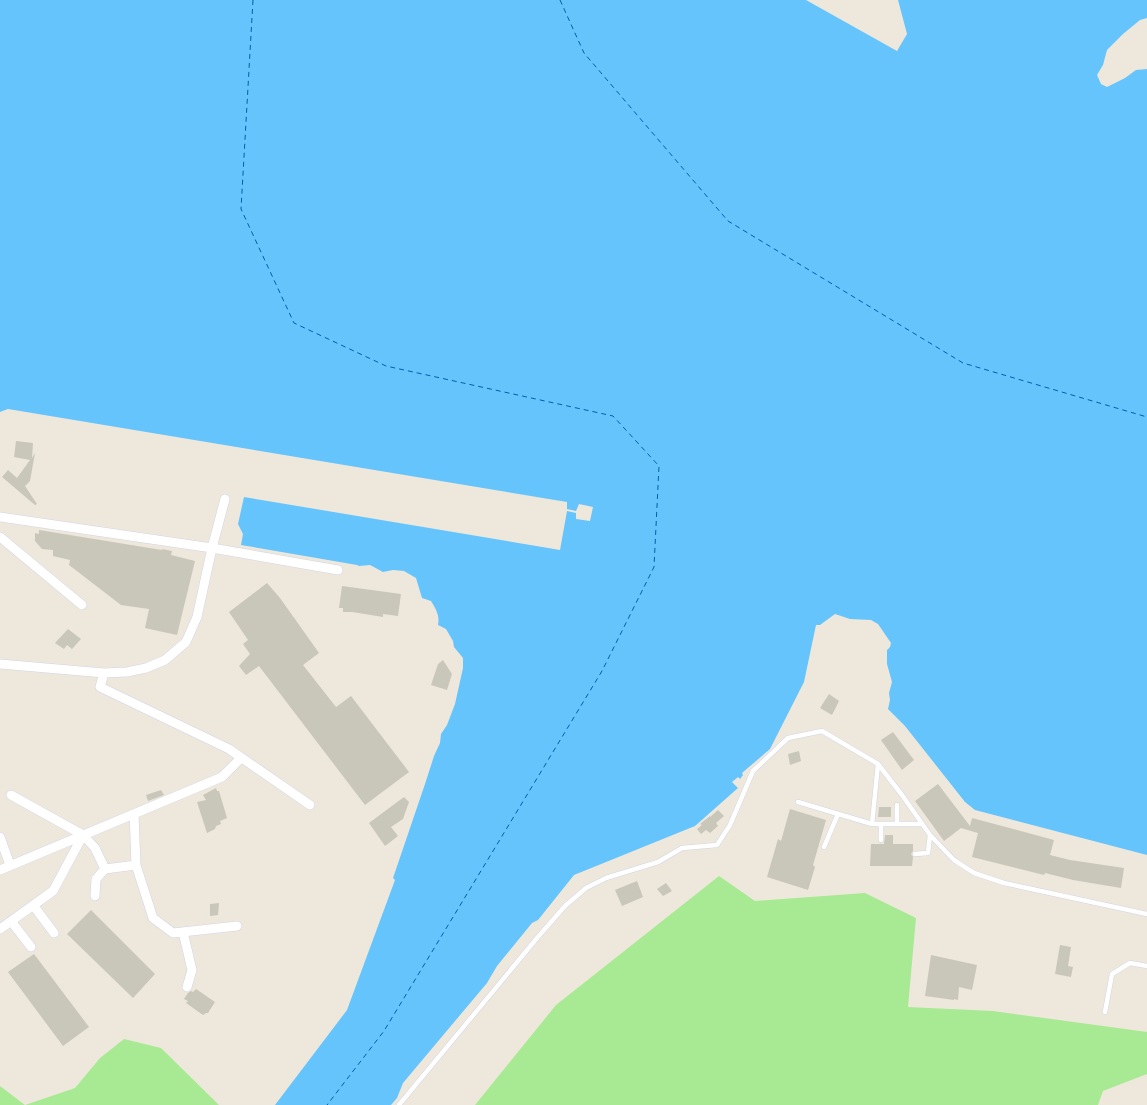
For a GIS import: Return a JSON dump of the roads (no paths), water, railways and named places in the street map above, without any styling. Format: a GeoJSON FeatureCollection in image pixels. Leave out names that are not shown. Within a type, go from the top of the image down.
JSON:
{"type":"FeatureCollection","features":[{"type":"Feature","properties":{"kind":"street"},"geometry":{"type":"LineString","coordinates":[[0,664],[104,673],[127,672],[146,668],[165,660],[186,642],[197,617],[212,548],[225,499]]}},
{"type":"Feature","properties":{"kind":"street"},"geometry":{"type":"LineString","coordinates":[[0,517],[212,548],[338,570]]}},
{"type":"Feature","properties":{"kind":"street"},"geometry":{"type":"LineString","coordinates":[[0,537],[82,605]]}},
{"type":"Feature","properties":{"kind":"street"},"geometry":{"type":"LineString","coordinates":[[104,673],[100,687],[229,749],[310,805]]}},
{"type":"Feature","properties":{"kind":"street"},"geometry":{"type":"LineString","coordinates":[[0,870],[222,777],[241,758]]}},
{"type":"Feature","properties":{"kind":"street"},"geometry":{"type":"LineString","coordinates":[[11,795],[83,835],[95,848],[105,869]]}},
{"type":"Feature","properties":{"kind":"street"},"geometry":{"type":"LineString","coordinates":[[134,814],[136,865],[153,918],[173,933],[237,926]]}},
{"type":"Feature","properties":{"kind":"street"},"geometry":{"type":"LineString","coordinates":[[0,929],[53,891],[83,835]]}},
{"type":"Feature","properties":{"kind":"street"},"geometry":{"type":"LineString","coordinates":[[0,837],[10,866]]}},
{"type":"Feature","properties":{"kind":"street"},"geometry":{"type":"LineString","coordinates":[[95,896],[96,879],[105,869],[136,865]]}},
{"type":"Feature","properties":{"kind":"street"},"geometry":{"type":"LineString","coordinates":[[33,905],[54,933]]}},
{"type":"Feature","properties":{"kind":"street"},"geometry":{"type":"LineString","coordinates":[[11,921],[31,947]]}},
{"type":"Feature","properties":{"kind":"street"},"geometry":{"type":"LineString","coordinates":[[183,932],[192,970],[187,987]]}},
{"type":"Feature","properties":{"kind":"lane"},"geometry":{"type":"LineString","coordinates":[[399,1105],[565,906],[586,888],[606,878],[658,862],[682,848],[717,845],[730,825],[753,771],[788,738],[822,731],[878,764],[930,835],[954,860],[974,873],[1004,883],[1147,914]]}},
{"type":"Feature","properties":{"kind":"lane"},"geometry":{"type":"LineString","coordinates":[[872,824],[878,764]]}},
{"type":"Feature","properties":{"kind":"lane"},"geometry":{"type":"LineString","coordinates":[[798,802],[872,824],[922,824]]}},
{"type":"Feature","properties":{"kind":"lane"},"geometry":{"type":"LineString","coordinates":[[897,805],[897,824]]}},
{"type":"Feature","properties":{"kind":"lane"},"geometry":{"type":"LineString","coordinates":[[824,847],[838,814]]}},
{"type":"Feature","properties":{"kind":"lane"},"geometry":{"type":"LineString","coordinates":[[880,824],[880,840]]}},
{"type":"Feature","properties":{"kind":"lane"},"geometry":{"type":"LineString","coordinates":[[915,854],[928,853],[930,835]]}},
{"type":"Feature","properties":{"kind":"lane"},"geometry":{"type":"LineString","coordinates":[[1105,1012],[1112,974],[1130,963],[1147,966]]}},
{"type":"Feature","properties":{"kind":"water"},"geometry":{"type":"Polygon","coordinates":[[[0,0],[806,0],[897,51],[907,34],[898,0],[1147,0],[1147,18],[1140,20],[1107,50],[1103,65],[1097,75],[1101,84],[1107,87],[1125,78],[1136,70],[1147,69],[1147,855],[975,810],[965,802],[905,726],[888,709],[890,700],[889,693],[892,682],[887,664],[887,650],[891,643],[878,624],[871,620],[850,619],[835,614],[820,625],[816,625],[804,682],[770,749],[742,773],[743,775],[740,779],[738,777],[732,782],[738,788],[695,826],[574,875],[538,920],[532,923],[497,966],[487,983],[403,1083],[397,1098],[391,1105],[275,1105],[347,1010],[395,880],[393,878],[434,756],[440,743],[441,734],[447,725],[455,704],[463,668],[463,658],[454,647],[453,641],[446,629],[438,625],[438,616],[431,601],[422,598],[416,578],[404,571],[393,570],[383,572],[370,565],[359,566],[241,545],[243,534],[238,524],[244,497],[560,550],[567,511],[576,513],[576,519],[590,521],[593,507],[579,504],[576,511],[567,509],[567,502],[8,409],[0,412],[0,0]]]}}]}
